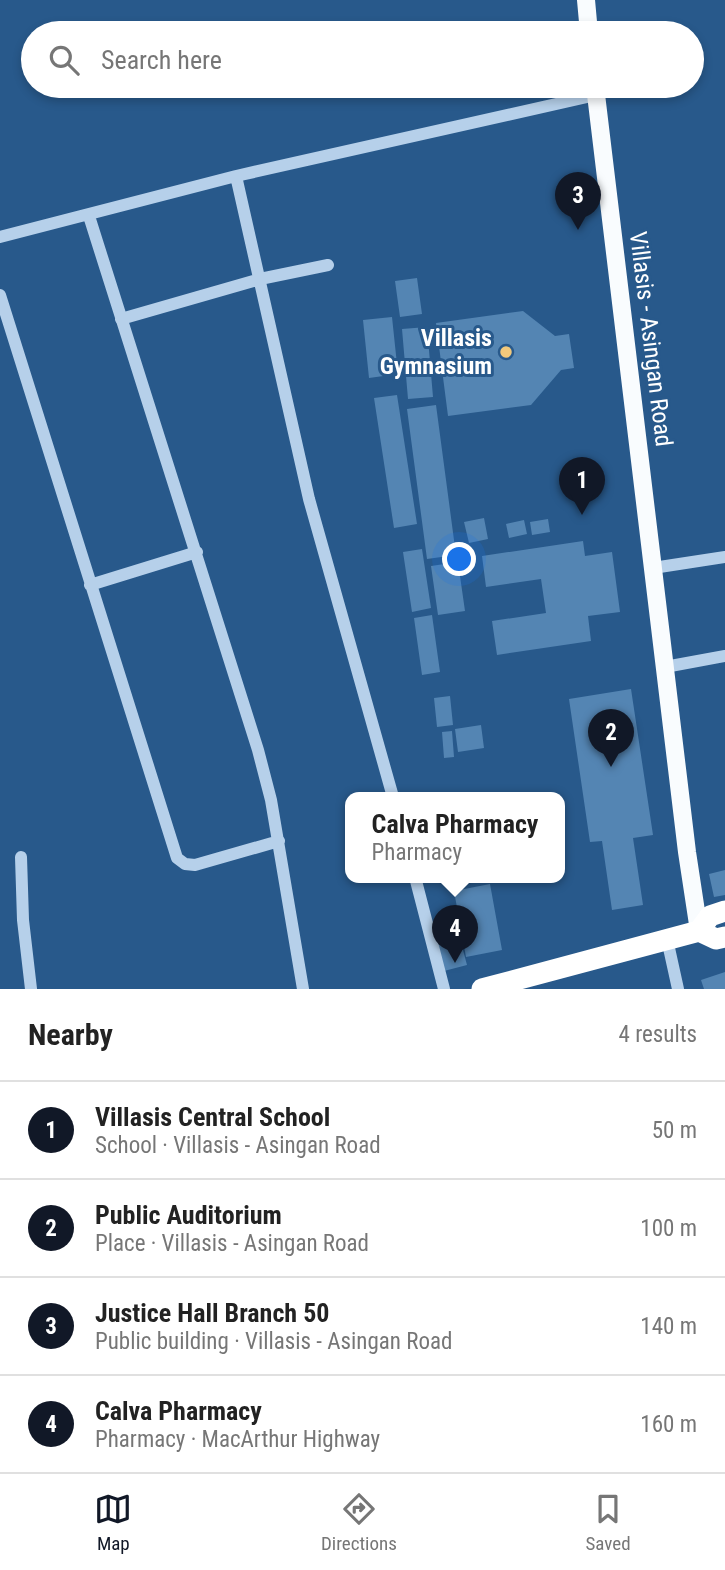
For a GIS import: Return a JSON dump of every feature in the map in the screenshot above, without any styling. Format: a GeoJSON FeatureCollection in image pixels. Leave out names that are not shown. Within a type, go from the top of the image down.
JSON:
{"type":"FeatureCollection","features":[{"type":"Feature","properties":{"kind":"highway"},"geometry":{"type":"LineString","coordinates":[[699,931],[710,916],[725,911]]}},
{"type":"Feature","properties":{"kind":"highway"},"geometry":{"type":"LineString","coordinates":[[482,989],[699,931],[716,939],[725,937]]}},
{"type":"Feature","properties":{"kind":"main road"},"geometry":{"type":"LineString","coordinates":[[586,0],[588,21]]}},
{"type":"Feature","properties":{"kind":"main road","name":"Villasis - Asingan Road"},"geometry":{"type":"LineString","coordinates":[[597,98],[699,931]]}},
{"type":"Feature","properties":{"kind":"street"},"geometry":{"type":"LineString","coordinates":[[0,237],[236,176],[563,98]]}},
{"type":"Feature","properties":{"kind":"street"},"geometry":{"type":"LineString","coordinates":[[236,176],[309,499],[392,792]]}},
{"type":"Feature","properties":{"kind":"street"},"geometry":{"type":"LineString","coordinates":[[89,216],[258,750],[279,841],[303,989]]}},
{"type":"Feature","properties":{"kind":"street"},"geometry":{"type":"LineString","coordinates":[[121,320],[260,279],[328,265]]}},
{"type":"Feature","properties":{"kind":"street"},"geometry":{"type":"LineString","coordinates":[[0,295],[177,858],[185,864],[195,865],[279,841]]}},
{"type":"Feature","properties":{"kind":"street"},"geometry":{"type":"LineString","coordinates":[[90,585],[197,552]]}},
{"type":"Feature","properties":{"kind":"street"},"geometry":{"type":"LineString","coordinates":[[653,568],[725,557]]}},
{"type":"Feature","properties":{"kind":"street"},"geometry":{"type":"LineString","coordinates":[[665,667],[725,656]]}},
{"type":"Feature","properties":{"kind":"street"},"geometry":{"type":"LineString","coordinates":[[21,857],[23,920],[31,989]]}},
{"type":"Feature","properties":{"kind":"street"},"geometry":{"type":"LineString","coordinates":[[417,883],[444,989]]}},
{"type":"Feature","properties":{"kind":"street"},"geometry":{"type":"LineString","coordinates":[[667,939],[678,989]]}},
{"type":"Feature","properties":{"kind":"building"},"geometry":{"type":"Polygon","coordinates":[[[417,278],[422,314],[400,317],[395,281],[417,278]]]}},
{"type":"Feature","properties":{"kind":"building","name":"Villasis Gymnasium"},"geometry":{"type":"Polygon","coordinates":[[[523,311],[555,336],[569,334],[574,368],[561,370],[531,405],[448,416],[436,323],[523,311]]]}},
{"type":"Feature","properties":{"kind":"building"},"geometry":{"type":"Polygon","coordinates":[[[392,317],[398,374],[369,378],[363,320],[392,317]]]}},
{"type":"Feature","properties":{"kind":"building"},"geometry":{"type":"Polygon","coordinates":[[[427,327],[433,397],[408,399],[402,329],[427,327]]]}},
{"type":"Feature","properties":{"kind":"building"},"geometry":{"type":"Polygon","coordinates":[[[397,395],[417,524],[394,528],[374,398],[397,395]]]}},
{"type":"Feature","properties":{"kind":"building"},"geometry":{"type":"Polygon","coordinates":[[[436,405],[456,555],[427,559],[407,409],[436,405]]]}},
{"type":"Feature","properties":{"kind":"building"},"geometry":{"type":"Polygon","coordinates":[[[484,518],[488,539],[469,543],[464,522],[484,518]]]}},
{"type":"Feature","properties":{"kind":"building"},"geometry":{"type":"Polygon","coordinates":[[[548,519],[550,532],[532,535],[530,522],[548,519]]]}},
{"type":"Feature","properties":{"kind":"building"},"geometry":{"type":"Polygon","coordinates":[[[524,520],[527,534],[509,538],[506,524],[524,520]]]}},
{"type":"Feature","properties":{"kind":"building"},"geometry":{"type":"Polygon","coordinates":[[[583,541],[585,556],[612,552],[620,612],[588,616],[591,641],[497,655],[492,621],[546,613],[541,579],[486,587],[482,556],[583,541]]]}},
{"type":"Feature","properties":{"kind":"building"},"geometry":{"type":"Polygon","coordinates":[[[422,549],[431,608],[412,612],[403,552],[422,549]]]}},
{"type":"Feature","properties":{"kind":"building"},"geometry":{"type":"Polygon","coordinates":[[[458,562],[465,611],[438,615],[431,566],[458,562]]]}},
{"type":"Feature","properties":{"kind":"building"},"geometry":{"type":"Polygon","coordinates":[[[432,615],[440,672],[422,675],[414,618],[432,615]]]}},
{"type":"Feature","properties":{"kind":"building"},"geometry":{"type":"Polygon","coordinates":[[[631,689],[653,835],[633,838],[643,905],[612,910],[602,841],[590,842],[569,699],[631,689]]]}},
{"type":"Feature","properties":{"kind":"building"},"geometry":{"type":"Polygon","coordinates":[[[450,696],[453,725],[437,727],[434,698],[450,696]]]}},
{"type":"Feature","properties":{"kind":"building"},"geometry":{"type":"Polygon","coordinates":[[[481,725],[484,748],[458,752],[455,729],[481,725]]]}},
{"type":"Feature","properties":{"kind":"building"},"geometry":{"type":"Polygon","coordinates":[[[452,731],[454,757],[444,758],[442,732],[452,731]]]}},
{"type":"Feature","properties":{"kind":"building"},"geometry":{"type":"Polygon","coordinates":[[[725,870],[725,895],[714,897],[709,874],[725,870]]]}},
{"type":"Feature","properties":{"kind":"building"},"geometry":{"type":"Polygon","coordinates":[[[490,884],[502,950],[466,957],[454,891],[490,884]]]}},
{"type":"Feature","properties":{"kind":"building"},"geometry":{"type":"Polygon","coordinates":[[[460,939],[467,965],[444,971],[437,945],[460,939]]]}},
{"type":"Feature","properties":{"kind":"building"},"geometry":{"type":"Polygon","coordinates":[[[725,972],[725,989],[704,989],[701,980],[725,972]]]}},
{"type":"Feature","properties":{"kind":"place","name":"Justice Hall Branch 50"},"geometry":{"type":"Point","coordinates":[578,230]}},
{"type":"Feature","properties":{"kind":"place","name":"Villasis Gymnasium"},"geometry":{"type":"Point","coordinates":[506,352]}},
{"type":"Feature","properties":{"kind":"place","name":"Villasis Central School"},"geometry":{"type":"Point","coordinates":[582,515]}},
{"type":"Feature","properties":{"kind":"place","name":"Public Auditorium"},"geometry":{"type":"Point","coordinates":[611,767]}},
{"type":"Feature","properties":{"kind":"place","name":"Calva Pharmacy"},"geometry":{"type":"Point","coordinates":[455,963]}}]}
